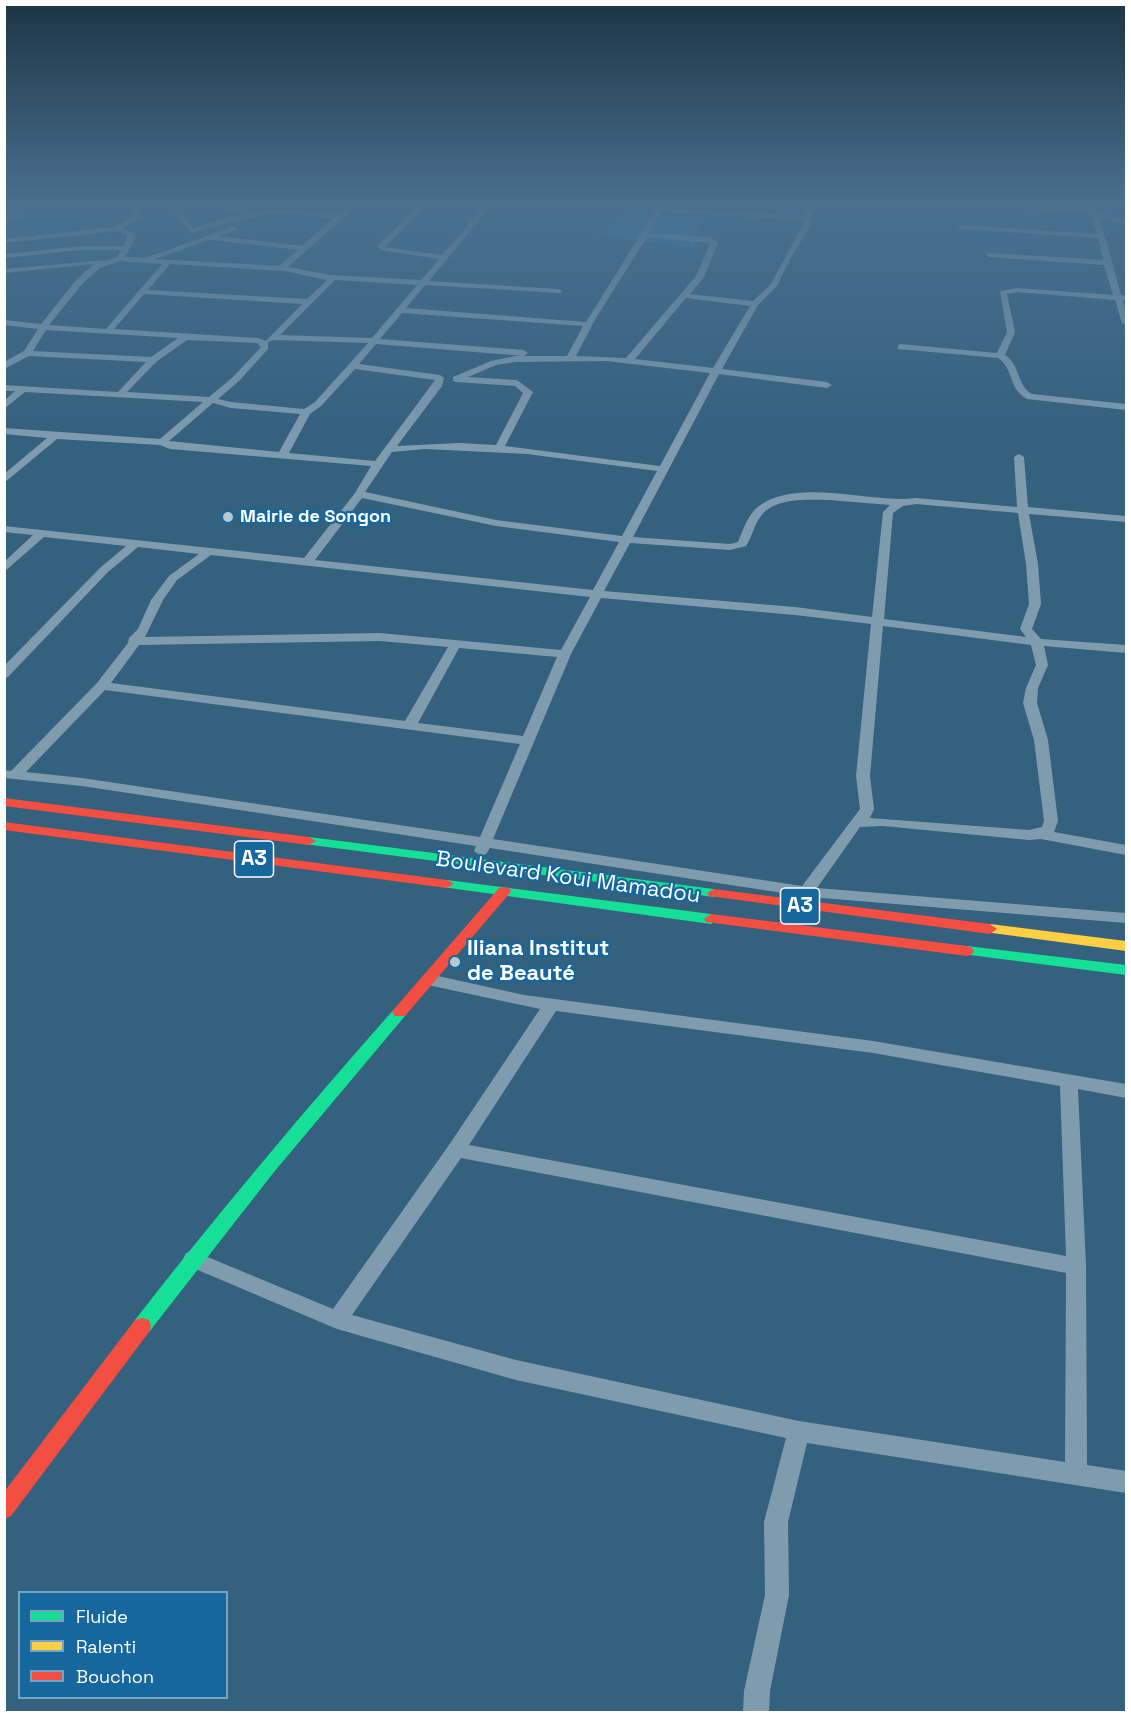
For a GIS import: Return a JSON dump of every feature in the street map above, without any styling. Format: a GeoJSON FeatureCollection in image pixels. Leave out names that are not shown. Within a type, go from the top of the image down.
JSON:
{"type":"FeatureCollection","features":[{"type":"Feature","properties":{"kind":"main road","name":"Boulevard Koui Mamadou"},"geometry":{"type":"LineString","coordinates":[[4,802],[517,867],[801,899],[1126,946]]}},
{"type":"Feature","properties":{"kind":"main road","name":"Boulevard Koui Mamadou"},"geometry":{"type":"LineString","coordinates":[[4,826],[764,926],[1126,970]]}},
{"type":"Feature","properties":{"kind":"main road"},"geometry":{"type":"LineString","coordinates":[[4,1509],[194,1259],[312,1112],[504,891],[517,867]]}},
{"type":"Feature","properties":{"kind":"street"},"geometry":{"type":"LineString","coordinates":[[4,366],[27,353],[43,327],[78,283]]}},
{"type":"Feature","properties":{"kind":"street"},"geometry":{"type":"LineString","coordinates":[[108,331],[151,283]]}},
{"type":"Feature","properties":{"kind":"street"},"geometry":{"type":"LineString","coordinates":[[162,442],[236,379],[269,341],[329,283]]}},
{"type":"Feature","properties":{"kind":"street"},"geometry":{"type":"LineString","coordinates":[[283,455],[306,412],[318,405],[423,283]]}},
{"type":"Feature","properties":{"kind":"street"},"geometry":{"type":"LineString","coordinates":[[425,283],[558,291]]}},
{"type":"Feature","properties":{"kind":"street"},"geometry":{"type":"LineString","coordinates":[[570,358],[586,324],[614,283]]}},
{"type":"Feature","properties":{"kind":"street"},"geometry":{"type":"LineString","coordinates":[[629,360],[695,283]]}},
{"type":"Feature","properties":{"kind":"street"},"geometry":{"type":"LineString","coordinates":[[475,861],[485,844],[565,654],[716,372],[755,304],[774,283]]}},
{"type":"Feature","properties":{"kind":"street"},"geometry":{"type":"LineString","coordinates":[[1116,283],[1123,298],[1126,323]]}},
{"type":"Feature","properties":{"kind":"street"},"geometry":{"type":"LineString","coordinates":[[1000,356],[1011,332],[1003,293],[1017,290],[1123,298]]}},
{"type":"Feature","properties":{"kind":"street"},"geometry":{"type":"LineString","coordinates":[[144,292],[309,302]]}},
{"type":"Feature","properties":{"kind":"street"},"geometry":{"type":"LineString","coordinates":[[686,296],[755,304]]}},
{"type":"Feature","properties":{"kind":"street"},"geometry":{"type":"LineString","coordinates":[[399,310],[586,324]]}},
{"type":"Feature","properties":{"kind":"street"},"geometry":{"type":"LineString","coordinates":[[4,322],[184,338],[258,341],[373,341],[487,349],[556,358]]}},
{"type":"Feature","properties":{"kind":"street"},"geometry":{"type":"LineString","coordinates":[[119,396],[153,360],[184,338]]}},
{"type":"Feature","properties":{"kind":"street"},"geometry":{"type":"LineString","coordinates":[[901,347],[1000,356],[1008,361],[1021,392],[1030,397],[1126,407]]}},
{"type":"Feature","properties":{"kind":"street"},"geometry":{"type":"LineString","coordinates":[[27,353],[153,360]]}},
{"type":"Feature","properties":{"kind":"street"},"geometry":{"type":"LineString","coordinates":[[456,379],[494,363],[515,359],[570,358],[629,360],[827,385]]}},
{"type":"Feature","properties":{"kind":"street"},"geometry":{"type":"LineString","coordinates":[[353,366],[440,378],[517,383],[528,392],[499,449]]}},
{"type":"Feature","properties":{"kind":"street"},"geometry":{"type":"LineString","coordinates":[[307,562],[440,384],[440,378]]}},
{"type":"Feature","properties":{"kind":"street"},"geometry":{"type":"LineString","coordinates":[[4,388],[212,400],[231,405],[306,412]]}},
{"type":"Feature","properties":{"kind":"street"},"geometry":{"type":"LineString","coordinates":[[4,406],[22,390]]}},
{"type":"Feature","properties":{"kind":"street"},"geometry":{"type":"LineString","coordinates":[[4,431],[162,442],[170,446],[378,464]]}},
{"type":"Feature","properties":{"kind":"street"},"geometry":{"type":"LineString","coordinates":[[4,480],[55,436]]}},
{"type":"Feature","properties":{"kind":"street"},"geometry":{"type":"LineString","coordinates":[[391,448],[424,445],[499,449],[663,469]]}},
{"type":"Feature","properties":{"kind":"street"},"geometry":{"type":"LineString","coordinates":[[1019,458],[1035,604],[1026,629],[1037,642],[1042,664],[1032,688],[1030,703],[1041,740],[1051,821],[1049,829],[1041,834]]}},
{"type":"Feature","properties":{"kind":"street"},"geometry":{"type":"LineString","coordinates":[[359,494],[425,511],[626,539],[730,547],[742,544],[756,515],[765,506],[794,498],[829,496],[900,503],[916,501],[1126,519]]}},
{"type":"Feature","properties":{"kind":"street"},"geometry":{"type":"LineString","coordinates":[[801,899],[856,823],[864,818],[868,809],[863,783],[868,693],[879,620],[888,512],[900,503]]}},
{"type":"Feature","properties":{"kind":"street"},"geometry":{"type":"LineString","coordinates":[[4,529],[598,594],[879,620],[1037,642],[1126,649]]}},
{"type":"Feature","properties":{"kind":"street"},"geometry":{"type":"LineString","coordinates":[[4,569],[42,533]]}},
{"type":"Feature","properties":{"kind":"street"},"geometry":{"type":"LineString","coordinates":[[4,660],[121,542]]}},
{"type":"Feature","properties":{"kind":"street"},"geometry":{"type":"LineString","coordinates":[[4,674],[104,570],[136,543]]}},
{"type":"Feature","properties":{"kind":"street"},"geometry":{"type":"LineString","coordinates":[[9,775],[102,686],[133,641],[144,630],[157,600],[173,578],[208,552]]}},
{"type":"Feature","properties":{"kind":"street"},"geometry":{"type":"LineString","coordinates":[[133,641],[381,637],[565,654]]}},
{"type":"Feature","properties":{"kind":"street"},"geometry":{"type":"LineString","coordinates":[[409,726],[455,645]]}},
{"type":"Feature","properties":{"kind":"street"},"geometry":{"type":"LineString","coordinates":[[102,686],[528,741]]}},
{"type":"Feature","properties":{"kind":"street"},"geometry":{"type":"LineString","coordinates":[[9,775],[82,782],[247,806],[485,844],[801,899],[973,907],[1126,918]]}},
{"type":"Feature","properties":{"kind":"street"},"geometry":{"type":"LineString","coordinates":[[856,823],[883,822],[1041,834],[1126,850]]}},
{"type":"Feature","properties":{"kind":"street"},"geometry":{"type":"LineString","coordinates":[[429,980],[524,1001],[873,1047],[1126,1091]]}},
{"type":"Feature","properties":{"kind":"street"},"geometry":{"type":"LineString","coordinates":[[337,1320],[456,1150],[552,1004]]}},
{"type":"Feature","properties":{"kind":"street"},"geometry":{"type":"LineString","coordinates":[[1070,1082],[1076,1266],[1076,1473]]}},
{"type":"Feature","properties":{"kind":"street"},"geometry":{"type":"LineString","coordinates":[[456,1150],[1076,1266]]}},
{"type":"Feature","properties":{"kind":"street"},"geometry":{"type":"LineString","coordinates":[[194,1259],[337,1320],[516,1370],[799,1431],[1126,1482]]}},
{"type":"Feature","properties":{"kind":"street"},"geometry":{"type":"LineString","coordinates":[[756,1713],[757,1691],[777,1595],[776,1522],[799,1431]]}},
{"type":"Feature","properties":{"kind":"traffic: fast"},"geometry":{"type":"LineString","coordinates":[[309,841],[714,893]]}},
{"type":"Feature","properties":{"kind":"traffic: fast"},"geometry":{"type":"LineString","coordinates":[[447,884],[711,919]]}},
{"type":"Feature","properties":{"kind":"traffic: fast"},"geometry":{"type":"LineString","coordinates":[[967,951],[1126,970]]}},
{"type":"Feature","properties":{"kind":"traffic: fast"},"geometry":{"type":"LineString","coordinates":[[142,1326],[268,1167],[400,1012]]}},
{"type":"Feature","properties":{"kind":"traffic: slow"},"geometry":{"type":"LineString","coordinates":[[990,929],[1126,946]]}},
{"type":"Feature","properties":{"kind":"traffic: jam"},"geometry":{"type":"LineString","coordinates":[[4,802],[309,841]]}},
{"type":"Feature","properties":{"kind":"traffic: jam"},"geometry":{"type":"LineString","coordinates":[[4,826],[447,884]]}},
{"type":"Feature","properties":{"kind":"traffic: jam"},"geometry":{"type":"LineString","coordinates":[[400,1012],[504,891]]}},
{"type":"Feature","properties":{"kind":"traffic: jam"},"geometry":{"type":"LineString","coordinates":[[714,893],[990,929]]}},
{"type":"Feature","properties":{"kind":"traffic: jam"},"geometry":{"type":"LineString","coordinates":[[711,919],[967,951]]}},
{"type":"Feature","properties":{"kind":"traffic: jam"},"geometry":{"type":"LineString","coordinates":[[4,1509],[142,1326]]}},
{"type":"Feature","properties":{"kind":"place","name":"Mairie de Songon"},"geometry":{"type":"Point","coordinates":[228,517]}},
{"type":"Feature","properties":{"kind":"place","name":"Iliana Institut de Beauté"},"geometry":{"type":"Point","coordinates":[455,962]}}]}
